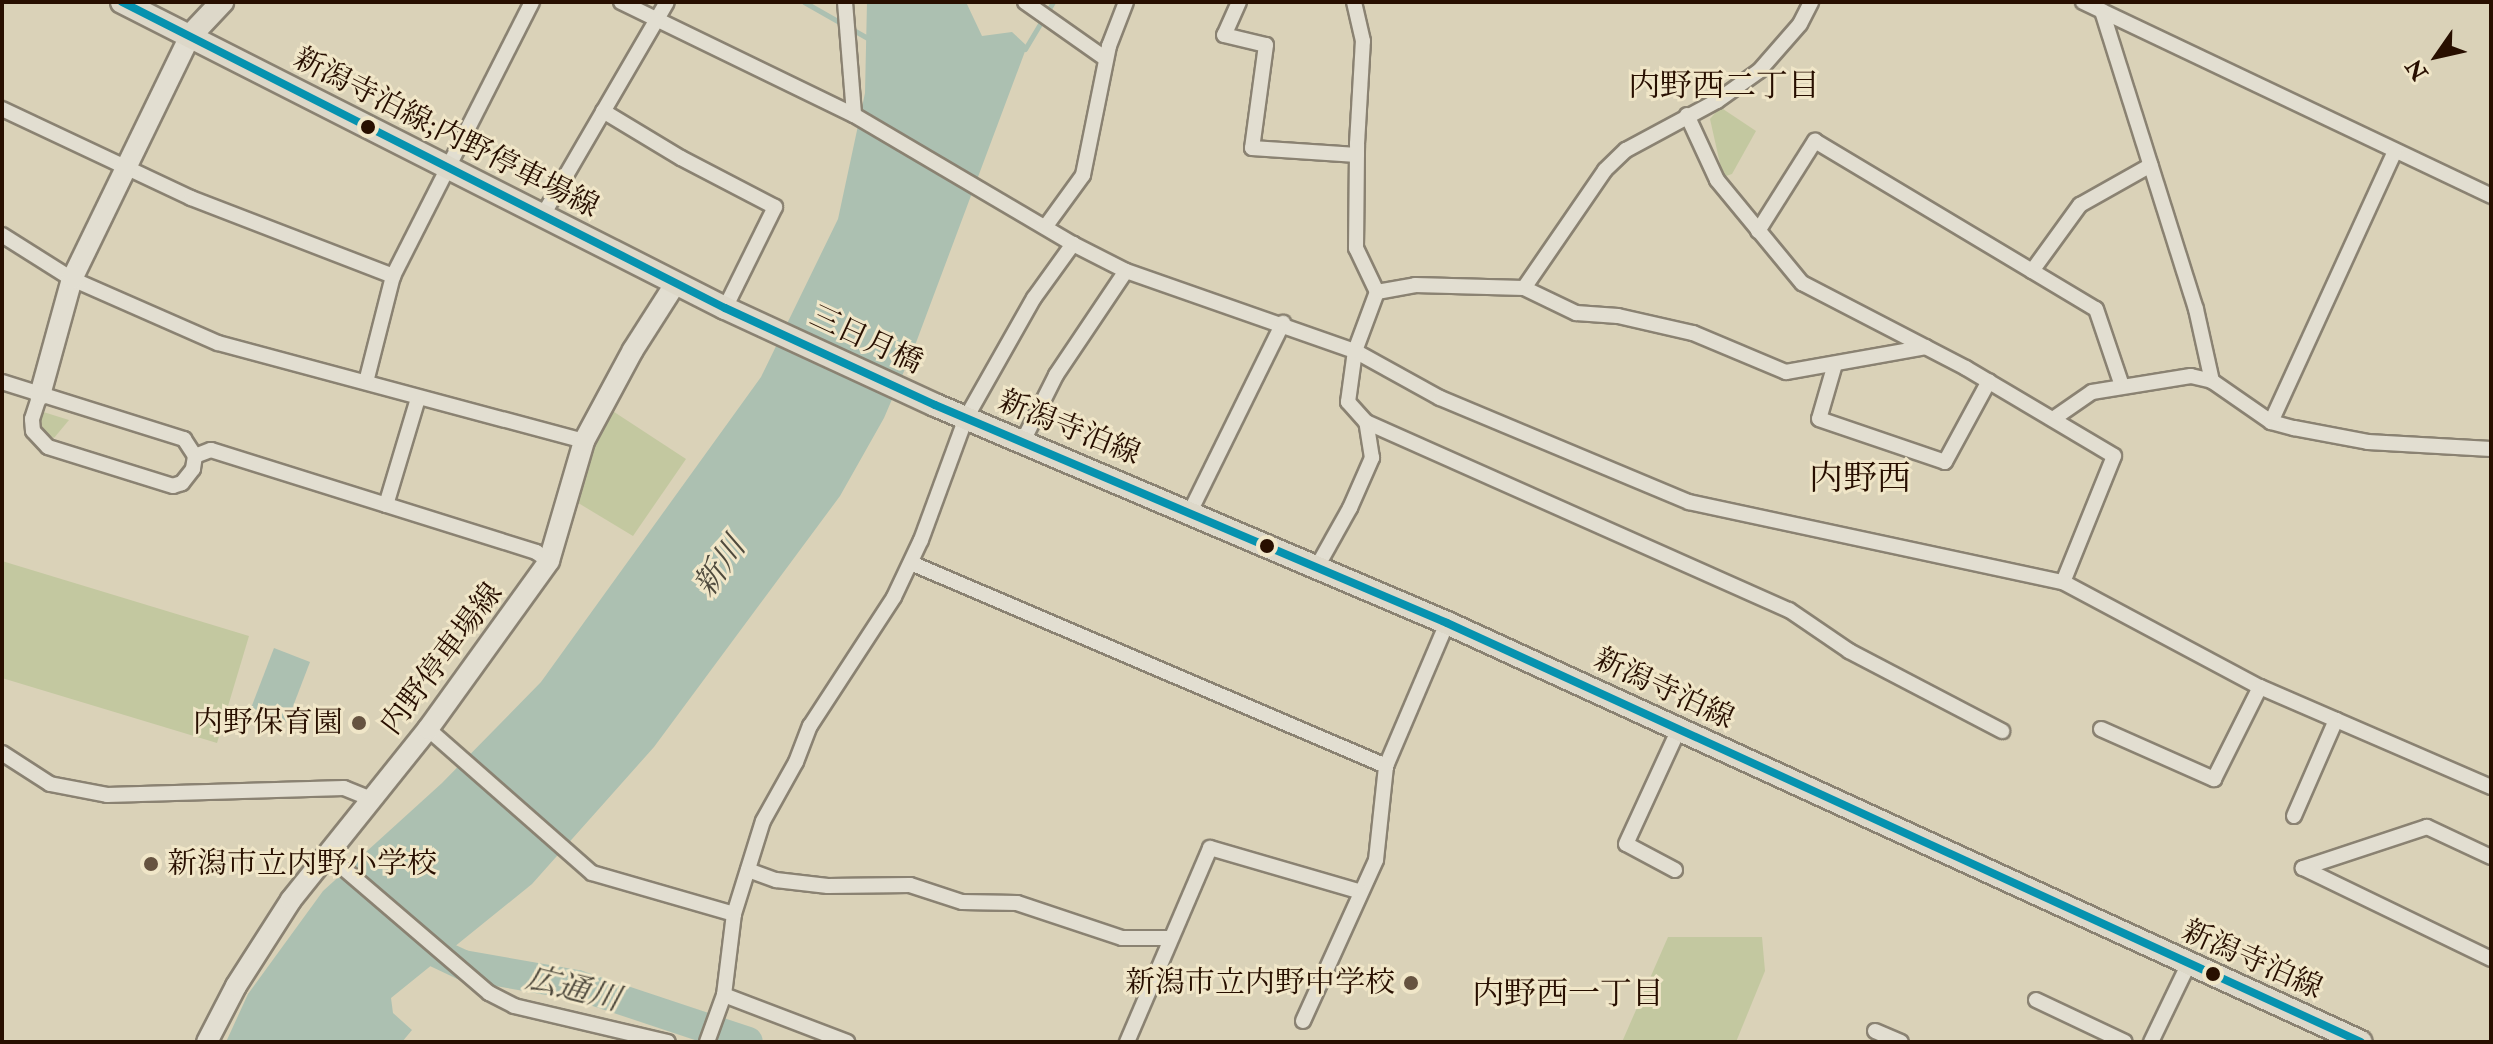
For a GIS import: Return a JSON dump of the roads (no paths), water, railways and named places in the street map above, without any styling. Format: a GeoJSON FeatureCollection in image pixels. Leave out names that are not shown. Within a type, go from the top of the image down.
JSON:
{"type":"FeatureCollection","features":[{"type":"Feature","properties":{"kind":"main road","name":"新潟寺泊線;内野停車場線"},"geometry":{"type":"LineString","coordinates":[[122,2],[450,166],[675,284]]}},
{"type":"Feature","properties":{"kind":"main road"},"geometry":{"type":"LineString","coordinates":[[40,395],[72,279],[190,36],[222,2]]}},
{"type":"Feature","properties":{"kind":"main road"},"geometry":{"type":"LineString","coordinates":[[675,284],[725,308]]}},
{"type":"Feature","properties":{"kind":"main road","name":"内野停車場線"},"geometry":{"type":"LineString","coordinates":[[207,1042],[263,942],[428,729],[549,561],[584,441],[633,350],[675,284]]}},
{"type":"Feature","properties":{"kind":"main road","name":"三日月橋"},"geometry":{"type":"LineString","coordinates":[[725,308],[935,405]]}},
{"type":"Feature","properties":{"kind":"main road","name":"新潟寺泊線"},"geometry":{"type":"LineString","coordinates":[[935,405],[1447,623],[2361,1042]]}},
{"type":"Feature","properties":{"kind":"street"},"geometry":{"type":"LineString","coordinates":[[366,382],[393,276],[532,2]]}},
{"type":"Feature","properties":{"kind":"street"},"geometry":{"type":"LineString","coordinates":[[621,2],[854,115],[1073,244],[1126,271],[1283,323],[1355,351],[1440,398],[1689,502],[2063,582],[2260,687],[2491,787]]}},
{"type":"Feature","properties":{"kind":"street"},"geometry":{"type":"LineString","coordinates":[[543,215],[667,2]]}},
{"type":"Feature","properties":{"kind":"street"},"geometry":{"type":"LineString","coordinates":[[845,2],[854,115]]}},
{"type":"Feature","properties":{"kind":"street"},"geometry":{"type":"LineString","coordinates":[[1025,2],[1106,59]]}},
{"type":"Feature","properties":{"kind":"street"},"geometry":{"type":"LineString","coordinates":[[1046,226],[1083,175],[1106,59],[1126,2]]}},
{"type":"Feature","properties":{"kind":"street"},"geometry":{"type":"LineString","coordinates":[[1239,2],[1224,35],[1266,45],[1252,148],[1357,155]]}},
{"type":"Feature","properties":{"kind":"street"},"geometry":{"type":"LineString","coordinates":[[1354,2],[1363,41],[1356,248],[1377,292],[1355,351],[1348,402],[1366,422],[1789,610],[1849,651],[2002,731]]}},
{"type":"Feature","properties":{"kind":"street"},"geometry":{"type":"LineString","coordinates":[[1524,288],[1605,170],[1626,150],[1717,101],[1759,71],[1786,42],[1811,2]]}},
{"type":"Feature","properties":{"kind":"street"},"geometry":{"type":"LineString","coordinates":[[2083,2],[2491,196]]}},
{"type":"Feature","properties":{"kind":"street"},"geometry":{"type":"LineString","coordinates":[[2102,11],[2196,309],[2212,381]]}},
{"type":"Feature","properties":{"kind":"street"},"geometry":{"type":"LineString","coordinates":[[2,109],[126,170],[393,276]]}},
{"type":"Feature","properties":{"kind":"street"},"geometry":{"type":"LineString","coordinates":[[603,111],[681,158],[775,207],[725,308]]}},
{"type":"Feature","properties":{"kind":"street"},"geometry":{"type":"LineString","coordinates":[[1687,115],[1717,180],[1802,283],[1989,381],[2114,456],[2063,582]]}},
{"type":"Feature","properties":{"kind":"street"},"geometry":{"type":"LineString","coordinates":[[1758,231],[1815,141],[2096,309],[2122,386]]}},
{"type":"Feature","properties":{"kind":"street"},"geometry":{"type":"LineString","coordinates":[[2271,422],[2395,151]]}},
{"type":"Feature","properties":{"kind":"street"},"geometry":{"type":"LineString","coordinates":[[2032,271],[2080,205],[2151,165]]}},
{"type":"Feature","properties":{"kind":"street"},"geometry":{"type":"LineString","coordinates":[[2,235],[72,279],[218,343],[584,441]]}},
{"type":"Feature","properties":{"kind":"street"},"geometry":{"type":"LineString","coordinates":[[707,1042],[723,999],[734,914],[763,821],[796,762],[810,726],[894,597],[911,563],[966,418],[1034,298],[1073,244]]}},
{"type":"Feature","properties":{"kind":"street"},"geometry":{"type":"LineString","coordinates":[[1023,441],[1056,375],[1126,271]]}},
{"type":"Feature","properties":{"kind":"street"},"geometry":{"type":"LineString","coordinates":[[1377,292],[1415,285],[1524,288],[1576,313],[1618,316],[1693,333],[1786,372],[1927,347]]}},
{"type":"Feature","properties":{"kind":"street"},"geometry":{"type":"LineString","coordinates":[[1190,512],[1283,323]]}},
{"type":"Feature","properties":{"kind":"street"},"geometry":{"type":"LineString","coordinates":[[1835,364],[1819,419],[1945,462],[1989,381]]}},
{"type":"Feature","properties":{"kind":"street"},"geometry":{"type":"LineString","coordinates":[[2053,419],[2092,392],[2191,376],[2212,381],[2271,422],[2368,442],[2491,449]]}},
{"type":"Feature","properties":{"kind":"street"},"geometry":{"type":"LineString","coordinates":[[2,382],[184,439],[195,456]]}},
{"type":"Feature","properties":{"kind":"street"},"geometry":{"type":"LineString","coordinates":[[40,395],[32,419],[33,431],[48,447],[173,486],[188,478],[195,456]]}},
{"type":"Feature","properties":{"kind":"street"},"geometry":{"type":"LineString","coordinates":[[386,505],[418,398]]}},
{"type":"Feature","properties":{"kind":"street"},"geometry":{"type":"LineString","coordinates":[[1317,567],[1350,508],[1372,458],[1366,422]]}},
{"type":"Feature","properties":{"kind":"street"},"geometry":{"type":"LineString","coordinates":[[195,456],[211,450],[536,552],[549,561]]}},
{"type":"Feature","properties":{"kind":"street"},"geometry":{"type":"LineString","coordinates":[[911,563],[1386,766]]}},
{"type":"Feature","properties":{"kind":"street"},"geometry":{"type":"LineString","coordinates":[[1303,1021],[1376,860],[1386,766],[1447,623]]}},
{"type":"Feature","properties":{"kind":"street"},"geometry":{"type":"LineString","coordinates":[[2101,729],[2214,779],[2260,687]]}},
{"type":"Feature","properties":{"kind":"street"},"geometry":{"type":"LineString","coordinates":[[2294,816],[2336,720]]}},
{"type":"Feature","properties":{"kind":"street"},"geometry":{"type":"LineString","coordinates":[[428,729],[592,873],[734,914]]}},
{"type":"Feature","properties":{"kind":"street"},"geometry":{"type":"LineString","coordinates":[[1675,870],[1626,844],[1679,729]]}},
{"type":"Feature","properties":{"kind":"street"},"geometry":{"type":"LineString","coordinates":[[2,753],[50,784],[107,795],[344,788],[374,800]]}},
{"type":"Feature","properties":{"kind":"street"},"geometry":{"type":"LineString","coordinates":[[2491,857],[2427,827],[2303,868],[2491,959]]}},
{"type":"Feature","properties":{"kind":"street"},"geometry":{"type":"LineString","coordinates":[[1127,1042],[1210,848],[1361,892]]}},
{"type":"Feature","properties":{"kind":"street"},"geometry":{"type":"LineString","coordinates":[[328,855],[489,993],[514,1006],[668,1042]]}},
{"type":"Feature","properties":{"kind":"street"},"geometry":{"type":"LineString","coordinates":[[748,870],[776,880],[828,886],[910,885],[962,902],[1017,903],[1122,938],[1169,938]]}},
{"type":"Feature","properties":{"kind":"street"},"geometry":{"type":"LineString","coordinates":[[2151,1042],[2188,965]]}},
{"type":"Feature","properties":{"kind":"street"},"geometry":{"type":"LineString","coordinates":[[723,999],[847,1042]]}},
{"type":"Feature","properties":{"kind":"street"},"geometry":{"type":"LineString","coordinates":[[2036,1000],[2125,1042]]}},
{"type":"Feature","properties":{"kind":"street"},"geometry":{"type":"LineString","coordinates":[[1875,1031],[1901,1042]]}},
{"type":"Feature","properties":{"kind":"water","name":"新川"},"geometry":{"type":"Polygon","coordinates":[[[867,2],[966,2],[982,36],[1012,32],[1027,46],[914,348],[884,418],[840,496],[654,747],[532,884],[391,998],[393,1013],[412,1030],[402,1042],[226,1042],[248,994],[323,891],[442,783],[541,682],[761,377],[838,219],[865,93],[867,2]]]}},
{"type":"Feature","properties":{"kind":"water"},"geometry":{"type":"Polygon","coordinates":[[[274,648],[310,662],[287,722],[251,708],[274,648]]]}},
{"type":"Feature","properties":{"kind":"waterway"},"geometry":{"type":"LineString","coordinates":[[804,2],[869,39]]}},
{"type":"Feature","properties":{"kind":"waterway"},"geometry":{"type":"LineString","coordinates":[[1025,49],[1053,2]]}},
{"type":"Feature","properties":{"kind":"waterway","name":"広通川"},"geometry":{"type":"LineString","coordinates":[[431,950],[463,965],[577,985],[748,1042]]}},
{"type":"Feature","properties":{"kind":"place","name":"内野保育園"},"geometry":{"type":"Point","coordinates":[359,723]}},
{"type":"Feature","properties":{"kind":"place","name":"新潟市立内野小学校"},"geometry":{"type":"Point","coordinates":[151,864]}},
{"type":"Feature","properties":{"kind":"place","name":"新潟市立内野中学校"},"geometry":{"type":"Point","coordinates":[1411,983]}},
{"type":"Feature","properties":{"kind":"district","name":"内野西二丁目"},"geometry":{"type":"Point","coordinates":[1724,86]}},
{"type":"Feature","properties":{"kind":"district","name":"内野西"},"geometry":{"type":"Point","coordinates":[1860,479]}},
{"type":"Feature","properties":{"kind":"district","name":"内野西一丁目"},"geometry":{"type":"Point","coordinates":[1568,994]}}]}
